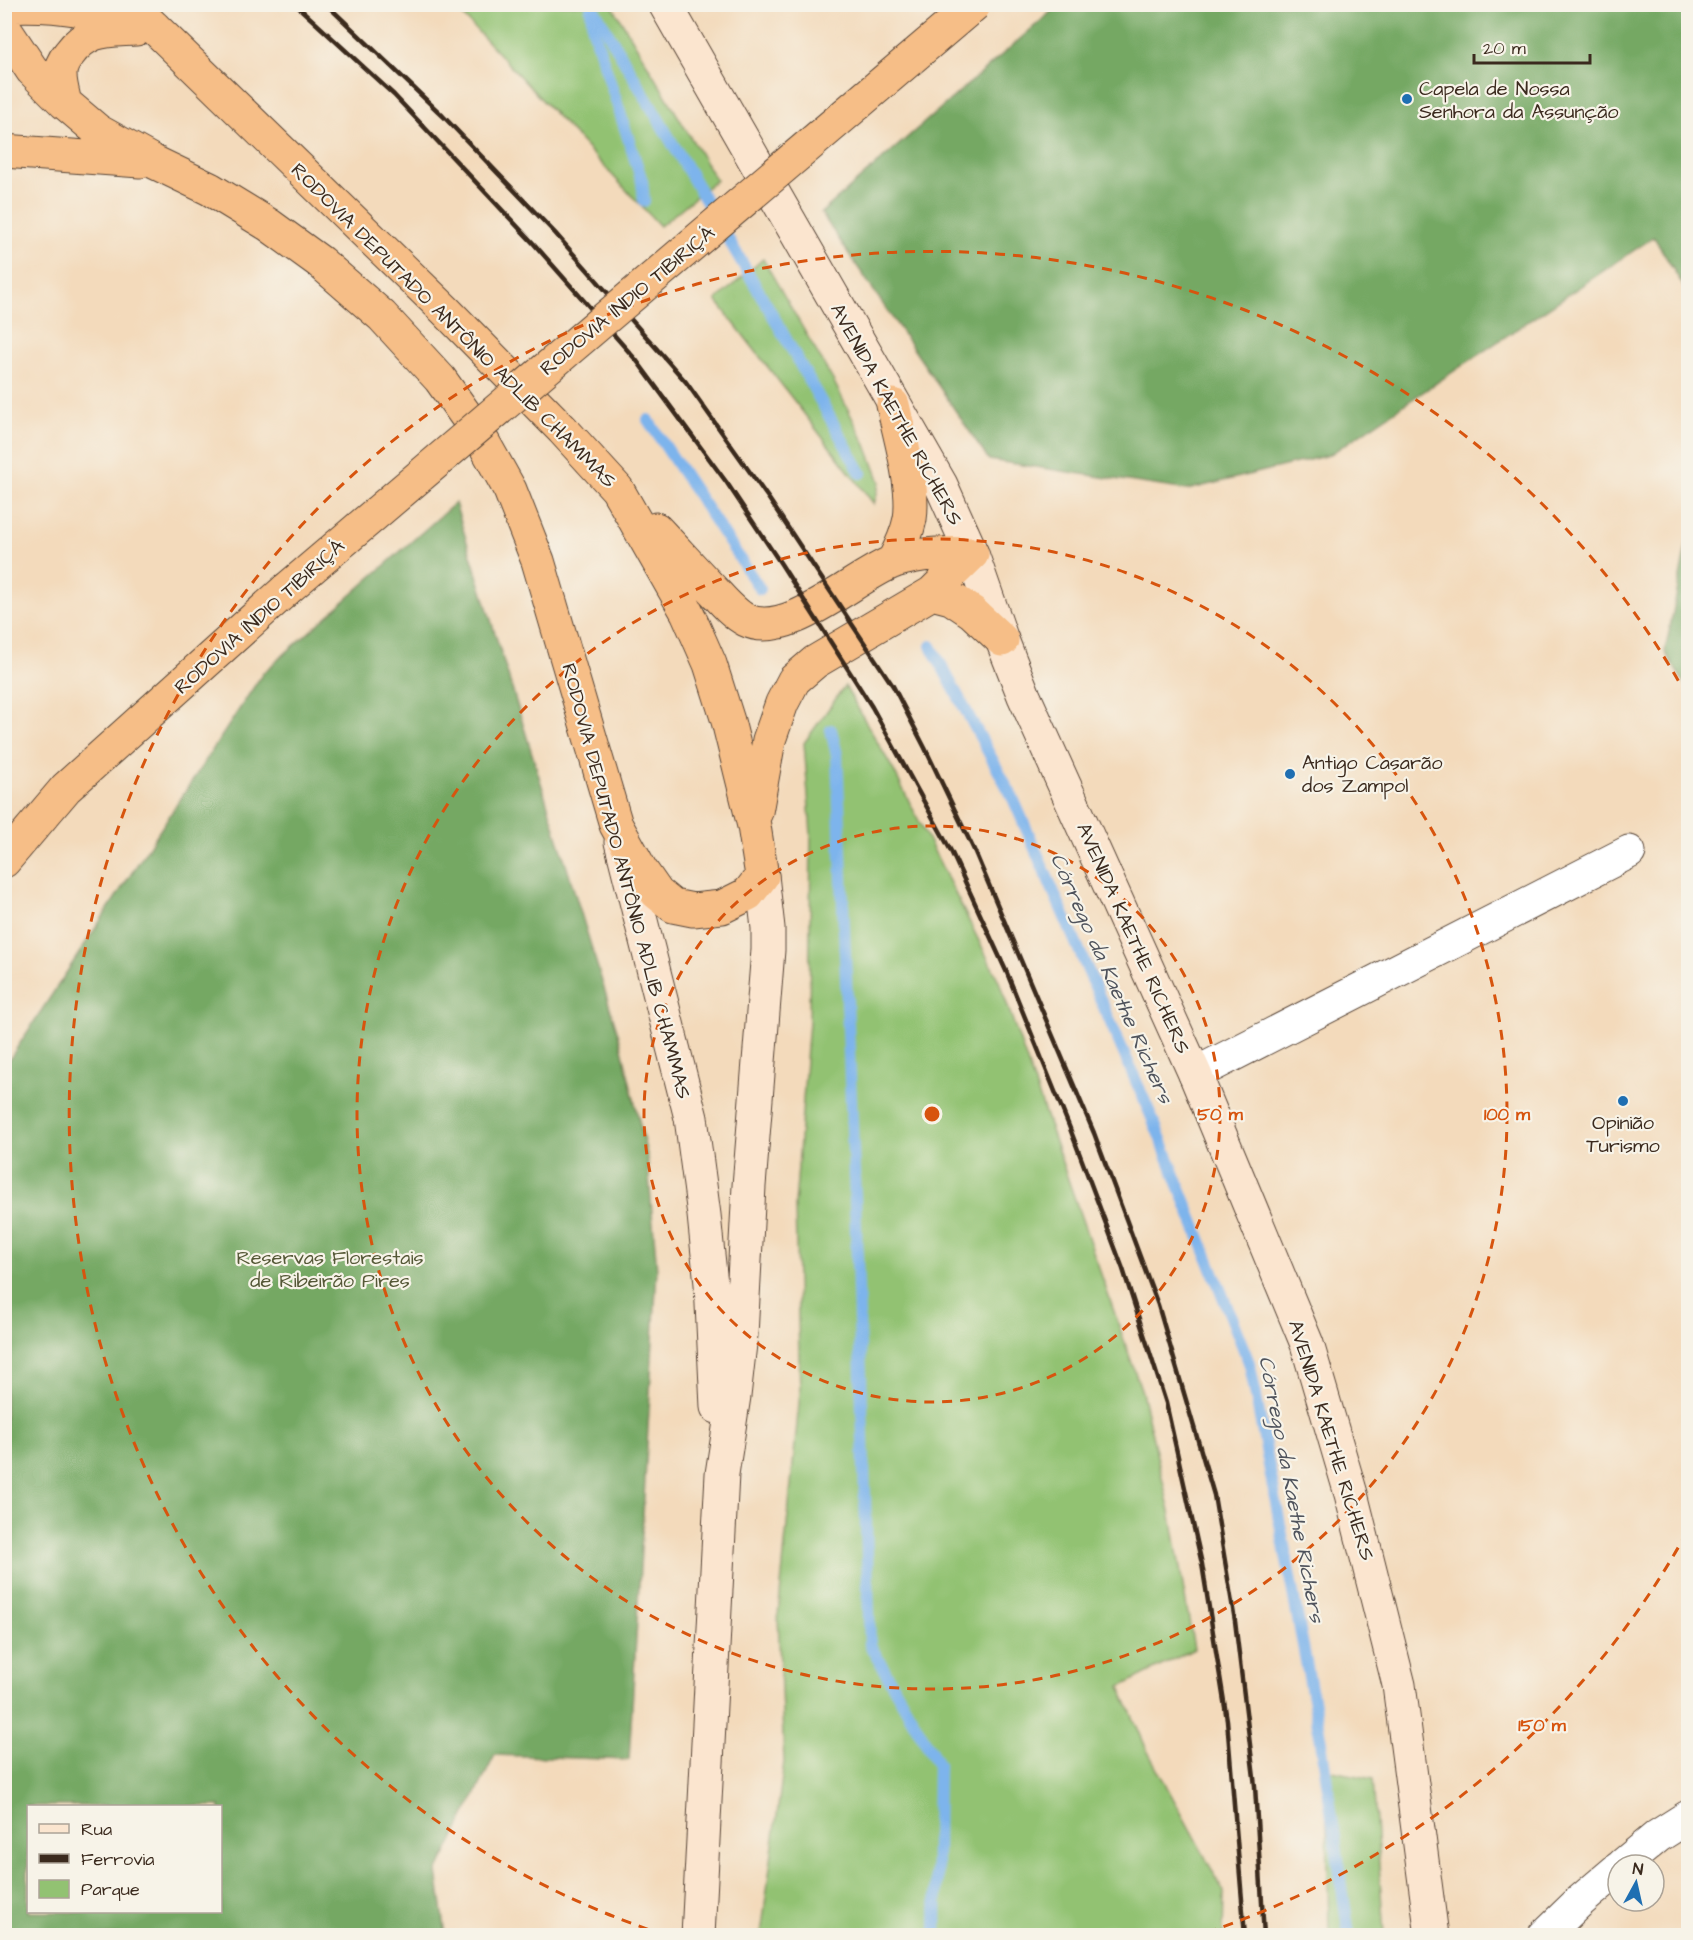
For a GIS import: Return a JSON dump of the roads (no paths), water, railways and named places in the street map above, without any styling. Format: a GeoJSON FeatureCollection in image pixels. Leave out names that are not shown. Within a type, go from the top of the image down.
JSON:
{"type":"FeatureCollection","features":[{"type":"Feature","properties":{"kind":"highway","name":"RODOVIA DEPUTADO ANTÔNIO ADLIB CHAMMAS"},"geometry":{"type":"LineString","coordinates":[[130,4],[445,310],[563,430],[617,489],[687,612],[710,664],[728,721],[754,826],[762,876]]}},
{"type":"Feature","properties":{"kind":"highway","name":"RODOVIA ÍNDIO TIBIRIÇÁ"},"geometry":{"type":"LineString","coordinates":[[4,861],[66,788],[287,589],[975,4]]}},
{"type":"Feature","properties":{"kind":"highway"},"geometry":{"type":"LineString","coordinates":[[4,6],[56,5],[156,28]]}},
{"type":"Feature","properties":{"kind":"highway","name":"RODOVIA DEPUTADO ANTÔNIO ADLIB CHAMMAS"},"geometry":{"type":"LineString","coordinates":[[4,28],[32,70],[65,103],[98,131],[210,189],[269,225],[320,262],[382,316],[440,379],[477,432],[510,489],[538,561],[616,825]]}},
{"type":"Feature","properties":{"kind":"highway"},"geometry":{"type":"LineString","coordinates":[[65,103],[60,73],[62,66],[74,46],[86,36],[100,31],[156,28]]}},
{"type":"Feature","properties":{"kind":"highway"},"geometry":{"type":"LineString","coordinates":[[4,151],[154,162]]}},
{"type":"Feature","properties":{"kind":"highway"},"geometry":{"type":"LineString","coordinates":[[893,405],[910,494],[910,519],[903,543],[893,562]]}},
{"type":"Feature","properties":{"kind":"highway"},"geometry":{"type":"LineString","coordinates":[[617,489],[728,606],[746,620],[761,624],[774,624],[795,618],[893,562],[921,554],[972,554]]}},
{"type":"Feature","properties":{"kind":"highway"},"geometry":{"type":"LineString","coordinates":[[754,826],[769,740],[782,704],[794,680],[815,662],[932,593],[972,554]]}},
{"type":"Feature","properties":{"kind":"highway"},"geometry":{"type":"LineString","coordinates":[[932,593],[958,602],[1002,640]]}},
{"type":"Feature","properties":{"kind":"highway","name":"RODOVIA ÍNDIO TIBIRIÇÁ"},"geometry":{"type":"LineString","coordinates":[[4,824],[66,788]]}},
{"type":"Feature","properties":{"kind":"highway"},"geometry":{"type":"LineString","coordinates":[[616,825],[641,870],[657,893],[673,906],[693,910],[722,907],[748,894],[762,876]]}},
{"type":"Feature","properties":{"kind":"main road","name":"AVENIDA KAETHE RICHERS"},"geometry":{"type":"LineString","coordinates":[[665,4],[893,405],[941,485],[972,554],[1024,696],[1195,1074],[1307,1344],[1351,1494],[1399,1685],[1432,1935]]}},
{"type":"Feature","properties":{"kind":"main road","name":"RODOVIA DEPUTADO ANTÔNIO ADLIB CHAMMAS"},"geometry":{"type":"LineString","coordinates":[[616,825],[691,1118],[711,1284],[722,1474]]}},
{"type":"Feature","properties":{"kind":"main road","name":"RODOVIA DEPUTADO ANTÔNIO ADLIB CHAMMAS"},"geometry":{"type":"LineString","coordinates":[[698,1935],[722,1474],[741,1335],[749,1186],[768,950],[762,876]]}},
{"type":"Feature","properties":{"kind":"street"},"geometry":{"type":"LineString","coordinates":[[1195,1074],[1629,852]]}},
{"type":"Feature","properties":{"kind":"street"},"geometry":{"type":"LineString","coordinates":[[1637,1853],[1658,1836],[1689,1817]]}},
{"type":"Feature","properties":{"kind":"street"},"geometry":{"type":"LineString","coordinates":[[1544,1935],[1606,1879]]}},
{"type":"Feature","properties":{"kind":"waterway"},"geometry":{"type":"LineString","coordinates":[[591,4],[768,307],[861,473]]}},
{"type":"Feature","properties":{"kind":"waterway","name":"Córrego da Kaethe Richers"},"geometry":{"type":"LineString","coordinates":[[591,9],[593,29],[642,181],[644,201]]}},
{"type":"Feature","properties":{"kind":"waterway","name":"Córrego da Kaethe Richers"},"geometry":{"type":"LineString","coordinates":[[648,420],[760,589]]}},
{"type":"Feature","properties":{"kind":"waterway","name":"Córrego da Kaethe Richers"},"geometry":{"type":"LineString","coordinates":[[931,646],[1012,796],[1156,1127],[1250,1365],[1321,1741],[1349,1936]]}},
{"type":"Feature","properties":{"kind":"waterway","name":"Córrego da Kaethe Richers"},"geometry":{"type":"LineString","coordinates":[[831,730],[837,755],[870,1645],[938,1764],[936,1936]]}},
{"type":"Feature","properties":{"kind":"railway"},"geometry":{"type":"LineString","coordinates":[[295,4],[394,95],[534,244],[637,361],[727,483],[781,564],[872,707],[951,851],[1007,973],[1069,1126],[1123,1269],[1166,1403],[1202,1564],[1227,1720],[1245,1936]]}},
{"type":"Feature","properties":{"kind":"railway"},"geometry":{"type":"LineString","coordinates":[[326,4],[443,116],[555,233],[686,382],[769,499],[893,686],[925,748],[975,852],[1094,1133],[1158,1305],[1214,1495],[1235,1621],[1255,1786],[1264,1936]]}},
{"type":"Feature","properties":{"kind":"place","name":"Capela de Nossa Senhora da Assunção"},"geometry":{"type":"Point","coordinates":[1407,99]}},
{"type":"Feature","properties":{"kind":"place","name":"Antigo Casarão dos Zampol"},"geometry":{"type":"Point","coordinates":[1290,774]}},
{"type":"Feature","properties":{"kind":"place","name":"Opinião Turismo"},"geometry":{"type":"Point","coordinates":[1623,1101]}},
{"type":"Feature","properties":{"kind":"park label","name":"Reservas Florestais de Ribeirão Pires"},"geometry":{"type":"Point","coordinates":[330,1268]}}]}
